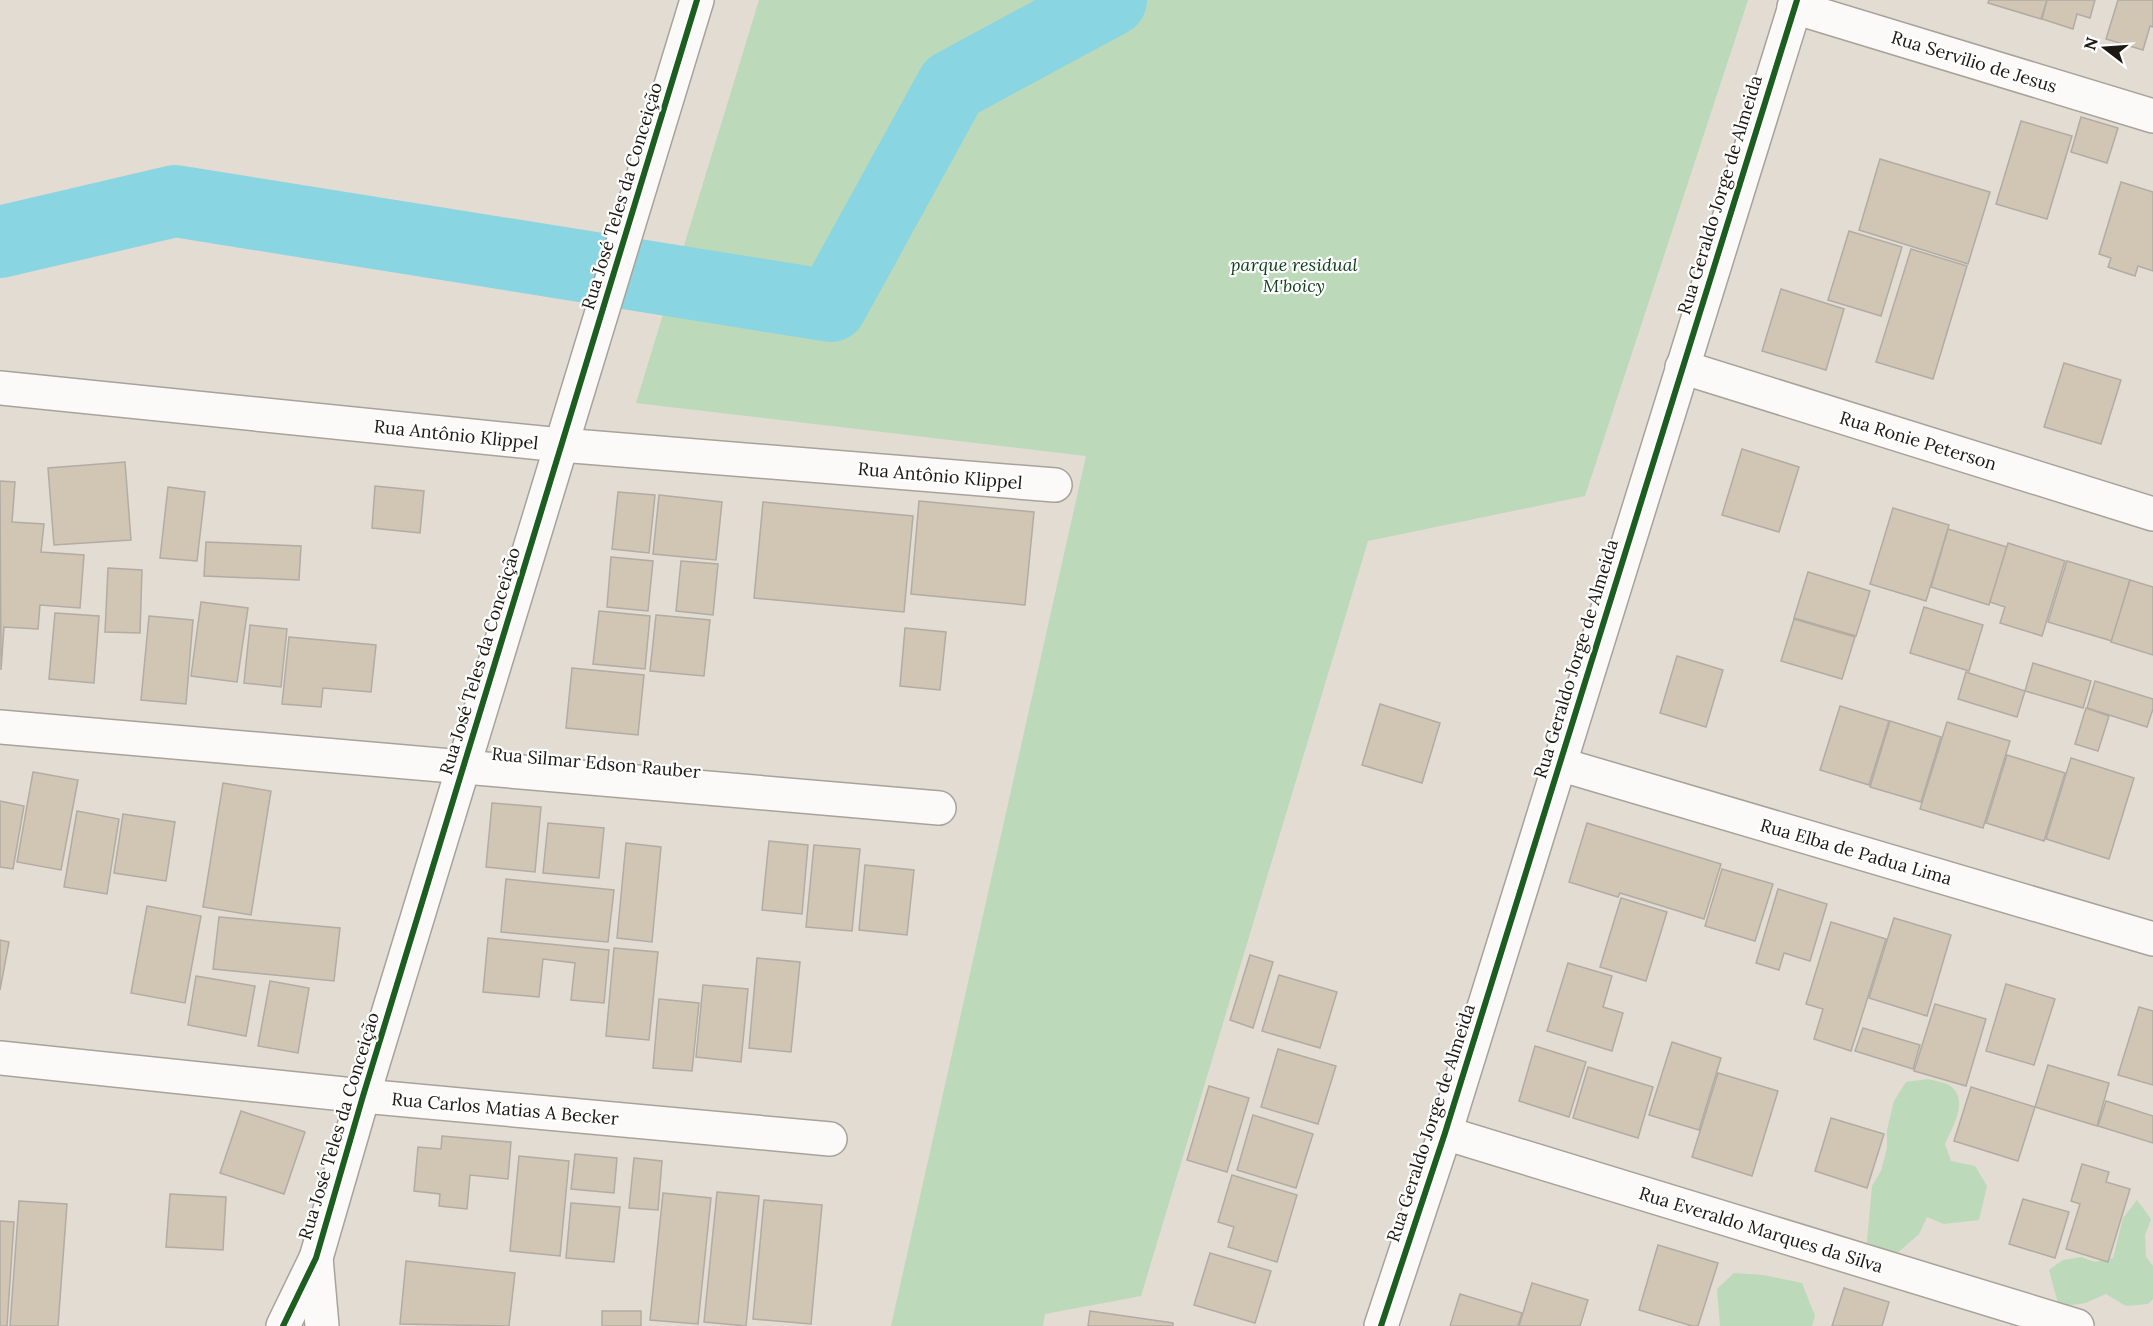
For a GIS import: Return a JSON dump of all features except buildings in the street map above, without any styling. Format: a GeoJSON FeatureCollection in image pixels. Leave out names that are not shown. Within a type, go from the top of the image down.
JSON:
{"type":"FeatureCollection","features":[{"type":"Feature","properties":{"kind":"street","name":"Rua José Teles da Conceição"},"geometry":{"type":"LineString","coordinates":[[283,1326],[315,1258],[561,445],[689,2]]}},
{"type":"Feature","properties":{"kind":"street","name":"Rua Servilio de Jesus"},"geometry":{"type":"LineString","coordinates":[[1796,4],[2153,116]]}},
{"type":"Feature","properties":{"kind":"street","name":"Rua Geraldo Jorge de Almeida"},"geometry":{"type":"LineString","coordinates":[[1381,1326],[1445,1134],[1796,4]]}},
{"type":"Feature","properties":{"kind":"street","name":"Rua Ronie Peterson"},"geometry":{"type":"LineString","coordinates":[[1682,367],[2153,514]]}},
{"type":"Feature","properties":{"kind":"street","name":"Rua Antônio Klippel"},"geometry":{"type":"LineString","coordinates":[[0,388],[561,445],[1055,485]]}},
{"type":"Feature","properties":{"kind":"street","name":"Rua Silmar Edson Rauber"},"geometry":{"type":"LineString","coordinates":[[0,727],[939,808]]}},
{"type":"Feature","properties":{"kind":"street","name":"Rua Elba de Padua Lima"},"geometry":{"type":"LineString","coordinates":[[1559,764],[2153,939]]}},
{"type":"Feature","properties":{"kind":"street","name":"Rua Carlos Matias A Becker"},"geometry":{"type":"LineString","coordinates":[[0,1058],[363,1096],[830,1139]]}},
{"type":"Feature","properties":{"kind":"street","name":"Rua Everaldo Marques da Silva"},"geometry":{"type":"LineString","coordinates":[[1445,1134],[2077,1326]]}},
{"type":"Feature","properties":{"kind":"street","name":"Rua José Teles da Conceição"},"geometry":{"type":"LineString","coordinates":[[315,1258],[322,1326]]}},
{"type":"Feature","properties":{"kind":"green space","name":"parque residual M'boicy"},"geometry":{"type":"Polygon","coordinates":[[[759,0],[1748,0],[1585,496],[1368,541],[1141,1296],[1045,1314],[1043,1326],[891,1326],[1086,456],[636,403],[759,0]]]}},
{"type":"Feature","properties":{"kind":"green space"},"geometry":{"type":"Polygon","coordinates":[[[1928,1079],[1947,1084],[1958,1096],[1958,1112],[1945,1144],[1951,1161],[1975,1166],[1987,1186],[1979,1220],[1944,1224],[1927,1217],[1919,1234],[1894,1256],[1867,1242],[1872,1186],[1881,1171],[1887,1148],[1887,1130],[1894,1101],[1906,1082],[1928,1079]]]}},
{"type":"Feature","properties":{"kind":"green space"},"geometry":{"type":"Polygon","coordinates":[[[2137,1200],[2151,1219],[2145,1235],[2146,1257],[2153,1266],[2153,1299],[2148,1304],[2126,1306],[2106,1294],[2085,1303],[2059,1307],[2049,1270],[2063,1260],[2081,1257],[2095,1262],[2113,1258],[2123,1218],[2137,1200]]]}},
{"type":"Feature","properties":{"kind":"green space"},"geometry":{"type":"Polygon","coordinates":[[[1734,1273],[1763,1275],[1802,1283],[1815,1316],[1812,1326],[1720,1326],[1717,1289],[1734,1273]]]}},
{"type":"Feature","properties":{"kind":"waterway"},"geometry":{"type":"LineString","coordinates":[[0,242],[175,201],[831,306],[952,86],[1111,0]]}},
{"type":"Feature","properties":{"kind":"cycle path"},"geometry":{"type":"LineString","coordinates":[[283,1326],[316,1258],[363,1096],[697,0]]}},
{"type":"Feature","properties":{"kind":"cycle path"},"geometry":{"type":"LineString","coordinates":[[1381,1326],[1445,1133],[1797,0]]}}]}
